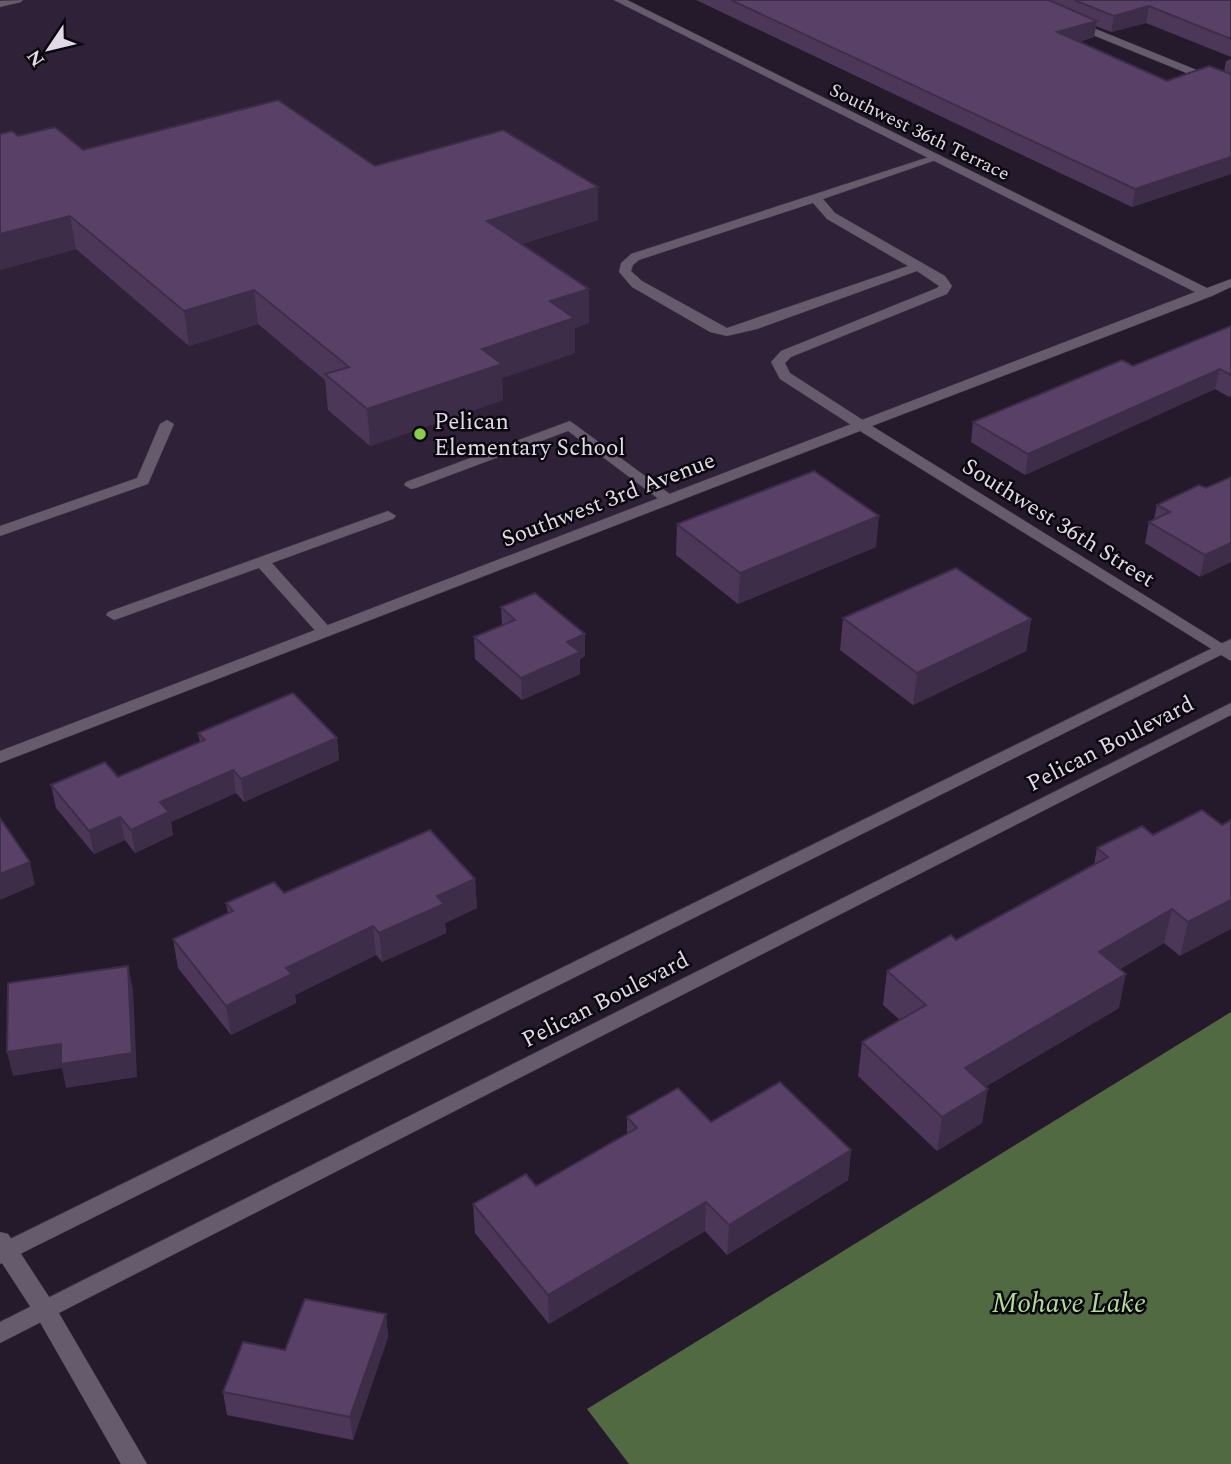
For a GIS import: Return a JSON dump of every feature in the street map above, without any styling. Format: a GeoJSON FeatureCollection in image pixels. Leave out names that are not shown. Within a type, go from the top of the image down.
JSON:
{"type":"FeatureCollection","features":[{"type":"Feature","properties":{"kind":"street"},"geometry":{"type":"LineString","coordinates":[[0,4],[18,0]]}},
{"type":"Feature","properties":{"kind":"street","name":"Southwest 36th Terrace"},"geometry":{"type":"LineString","coordinates":[[618,0],[1207,293]]}},
{"type":"Feature","properties":{"kind":"street"},"geometry":{"type":"LineString","coordinates":[[1067,21],[1231,89]]}},
{"type":"Feature","properties":{"kind":"street"},"geometry":{"type":"LineString","coordinates":[[917,267],[752,326],[727,332],[715,329],[637,284],[625,272],[627,262],[635,257],[936,158]]}},
{"type":"Feature","properties":{"kind":"street"},"geometry":{"type":"LineString","coordinates":[[815,198],[831,216],[917,267]]}},
{"type":"Feature","properties":{"kind":"street","name":"Southwest 36th Street"},"geometry":{"type":"LineString","coordinates":[[917,267],[946,286],[942,291],[786,354],[778,362],[785,376],[1227,649]]}},
{"type":"Feature","properties":{"kind":"street","name":"Southwest 3rd Avenue"},"geometry":{"type":"LineString","coordinates":[[0,757],[864,427],[1231,283]]}},
{"type":"Feature","properties":{"kind":"street"},"geometry":{"type":"LineString","coordinates":[[0,531],[143,481],[167,424]]}},
{"type":"Feature","properties":{"kind":"street"},"geometry":{"type":"LineString","coordinates":[[411,485],[570,425],[669,500]]}},
{"type":"Feature","properties":{"kind":"street"},"geometry":{"type":"LineString","coordinates":[[114,615],[388,516]]}},
{"type":"Feature","properties":{"kind":"street"},"geometry":{"type":"LineString","coordinates":[[262,561],[325,632]]}},
{"type":"Feature","properties":{"kind":"street","name":"Pelican Boulevard"},"geometry":{"type":"LineString","coordinates":[[2,1249],[1227,649]]}},
{"type":"Feature","properties":{"kind":"street","name":"Pelican Boulevard"},"geometry":{"type":"LineString","coordinates":[[0,1333],[1231,708]]}},
{"type":"Feature","properties":{"kind":"street"},"geometry":{"type":"LineString","coordinates":[[2,1249],[45,1310],[134,1464]]}},
{"type":"Feature","properties":{"kind":"shaded area","name":"Pelican Elementary School"},"geometry":{"type":"Polygon","coordinates":[[[20,0],[619,0],[1207,293],[0,757],[0,4],[20,0]]]}},
{"type":"Feature","properties":{"kind":"water","name":"Mohave Lake"},"geometry":{"type":"Polygon","coordinates":[[[1231,1012],[1231,1464],[629,1464],[587,1409],[1231,1012]]]}},
{"type":"Feature","properties":{"kind":"building"},"geometry":{"type":"Polygon","coordinates":[[[731,0],[1049,0],[1097,21],[1057,32],[1167,81],[1209,66],[1231,74],[1231,157],[1135,189],[731,0]]]}},
{"type":"Feature","properties":{"kind":"building"},"geometry":{"type":"Polygon","coordinates":[[[1074,0],[1231,0],[1231,39],[1149,6],[1114,16],[1074,0]]]}},
{"type":"Feature","properties":{"kind":"building"},"geometry":{"type":"Polygon","coordinates":[[[278,100],[375,166],[503,130],[598,187],[487,221],[589,289],[550,301],[574,318],[482,349],[502,364],[367,409],[325,374],[349,367],[254,290],[184,311],[70,216],[0,234],[0,134],[12,131],[18,136],[55,127],[83,150],[278,100]]]}},
{"type":"Feature","properties":{"kind":"building"},"geometry":{"type":"Polygon","coordinates":[[[1231,326],[1231,375],[1220,369],[1028,454],[973,422],[1122,360],[1133,366],[1231,326]]]}},
{"type":"Feature","properties":{"kind":"building"},"geometry":{"type":"Polygon","coordinates":[[[814,471],[879,516],[740,573],[677,524],[814,471]]]}},
{"type":"Feature","properties":{"kind":"building"},"geometry":{"type":"Polygon","coordinates":[[[1231,477],[1231,543],[1205,555],[1149,522],[1170,512],[1157,505],[1199,485],[1206,488],[1231,477]]]}},
{"type":"Feature","properties":{"kind":"building"},"geometry":{"type":"Polygon","coordinates":[[[956,568],[1031,619],[917,673],[843,618],[956,568]]]}},
{"type":"Feature","properties":{"kind":"building"},"geometry":{"type":"Polygon","coordinates":[[[535,593],[585,634],[567,642],[580,652],[521,678],[474,637],[515,620],[501,607],[535,593]]]}},
{"type":"Feature","properties":{"kind":"building"},"geometry":{"type":"Polygon","coordinates":[[[293,693],[337,738],[241,779],[233,770],[160,802],[169,812],[131,830],[120,817],[89,831],[51,785],[105,762],[118,777],[205,740],[198,733],[293,693]]]}},
{"type":"Feature","properties":{"kind":"building"},"geometry":{"type":"Polygon","coordinates":[[[1202,810],[1222,825],[1231,820],[1231,900],[1188,922],[1172,909],[1099,952],[1126,974],[965,1068],[988,1089],[942,1117],[862,1042],[926,1005],[887,971],[951,935],[956,940],[1108,857],[1097,848],[1142,826],[1153,835],[1202,810]]]}},
{"type":"Feature","properties":{"kind":"building"},"geometry":{"type":"Polygon","coordinates":[[[0,818],[30,862],[0,874],[0,818]]]}},
{"type":"Feature","properties":{"kind":"building"},"geometry":{"type":"Polygon","coordinates":[[[430,830],[475,879],[437,896],[444,904],[379,933],[373,926],[286,968],[292,974],[226,1006],[173,939],[233,911],[226,903],[274,882],[284,893],[430,830]]]}},
{"type":"Feature","properties":{"kind":"building"},"geometry":{"type":"Polygon","coordinates":[[[128,966],[132,1053],[61,1064],[61,1044],[7,1052],[8,983],[128,966]]]}},
{"type":"Feature","properties":{"kind":"building"},"geometry":{"type":"Polygon","coordinates":[[[780,1082],[851,1150],[729,1225],[706,1202],[548,1295],[473,1204],[526,1174],[536,1186],[637,1128],[627,1117],[678,1088],[711,1122],[780,1082]]]}},
{"type":"Feature","properties":{"kind":"building"},"geometry":{"type":"Polygon","coordinates":[[[305,1299],[386,1314],[350,1417],[223,1392],[243,1342],[285,1350],[305,1299]]]}},
{"type":"Feature","properties":{"kind":"place","name":"Pelican Elementary School"},"geometry":{"type":"Point","coordinates":[420,434]}}]}
